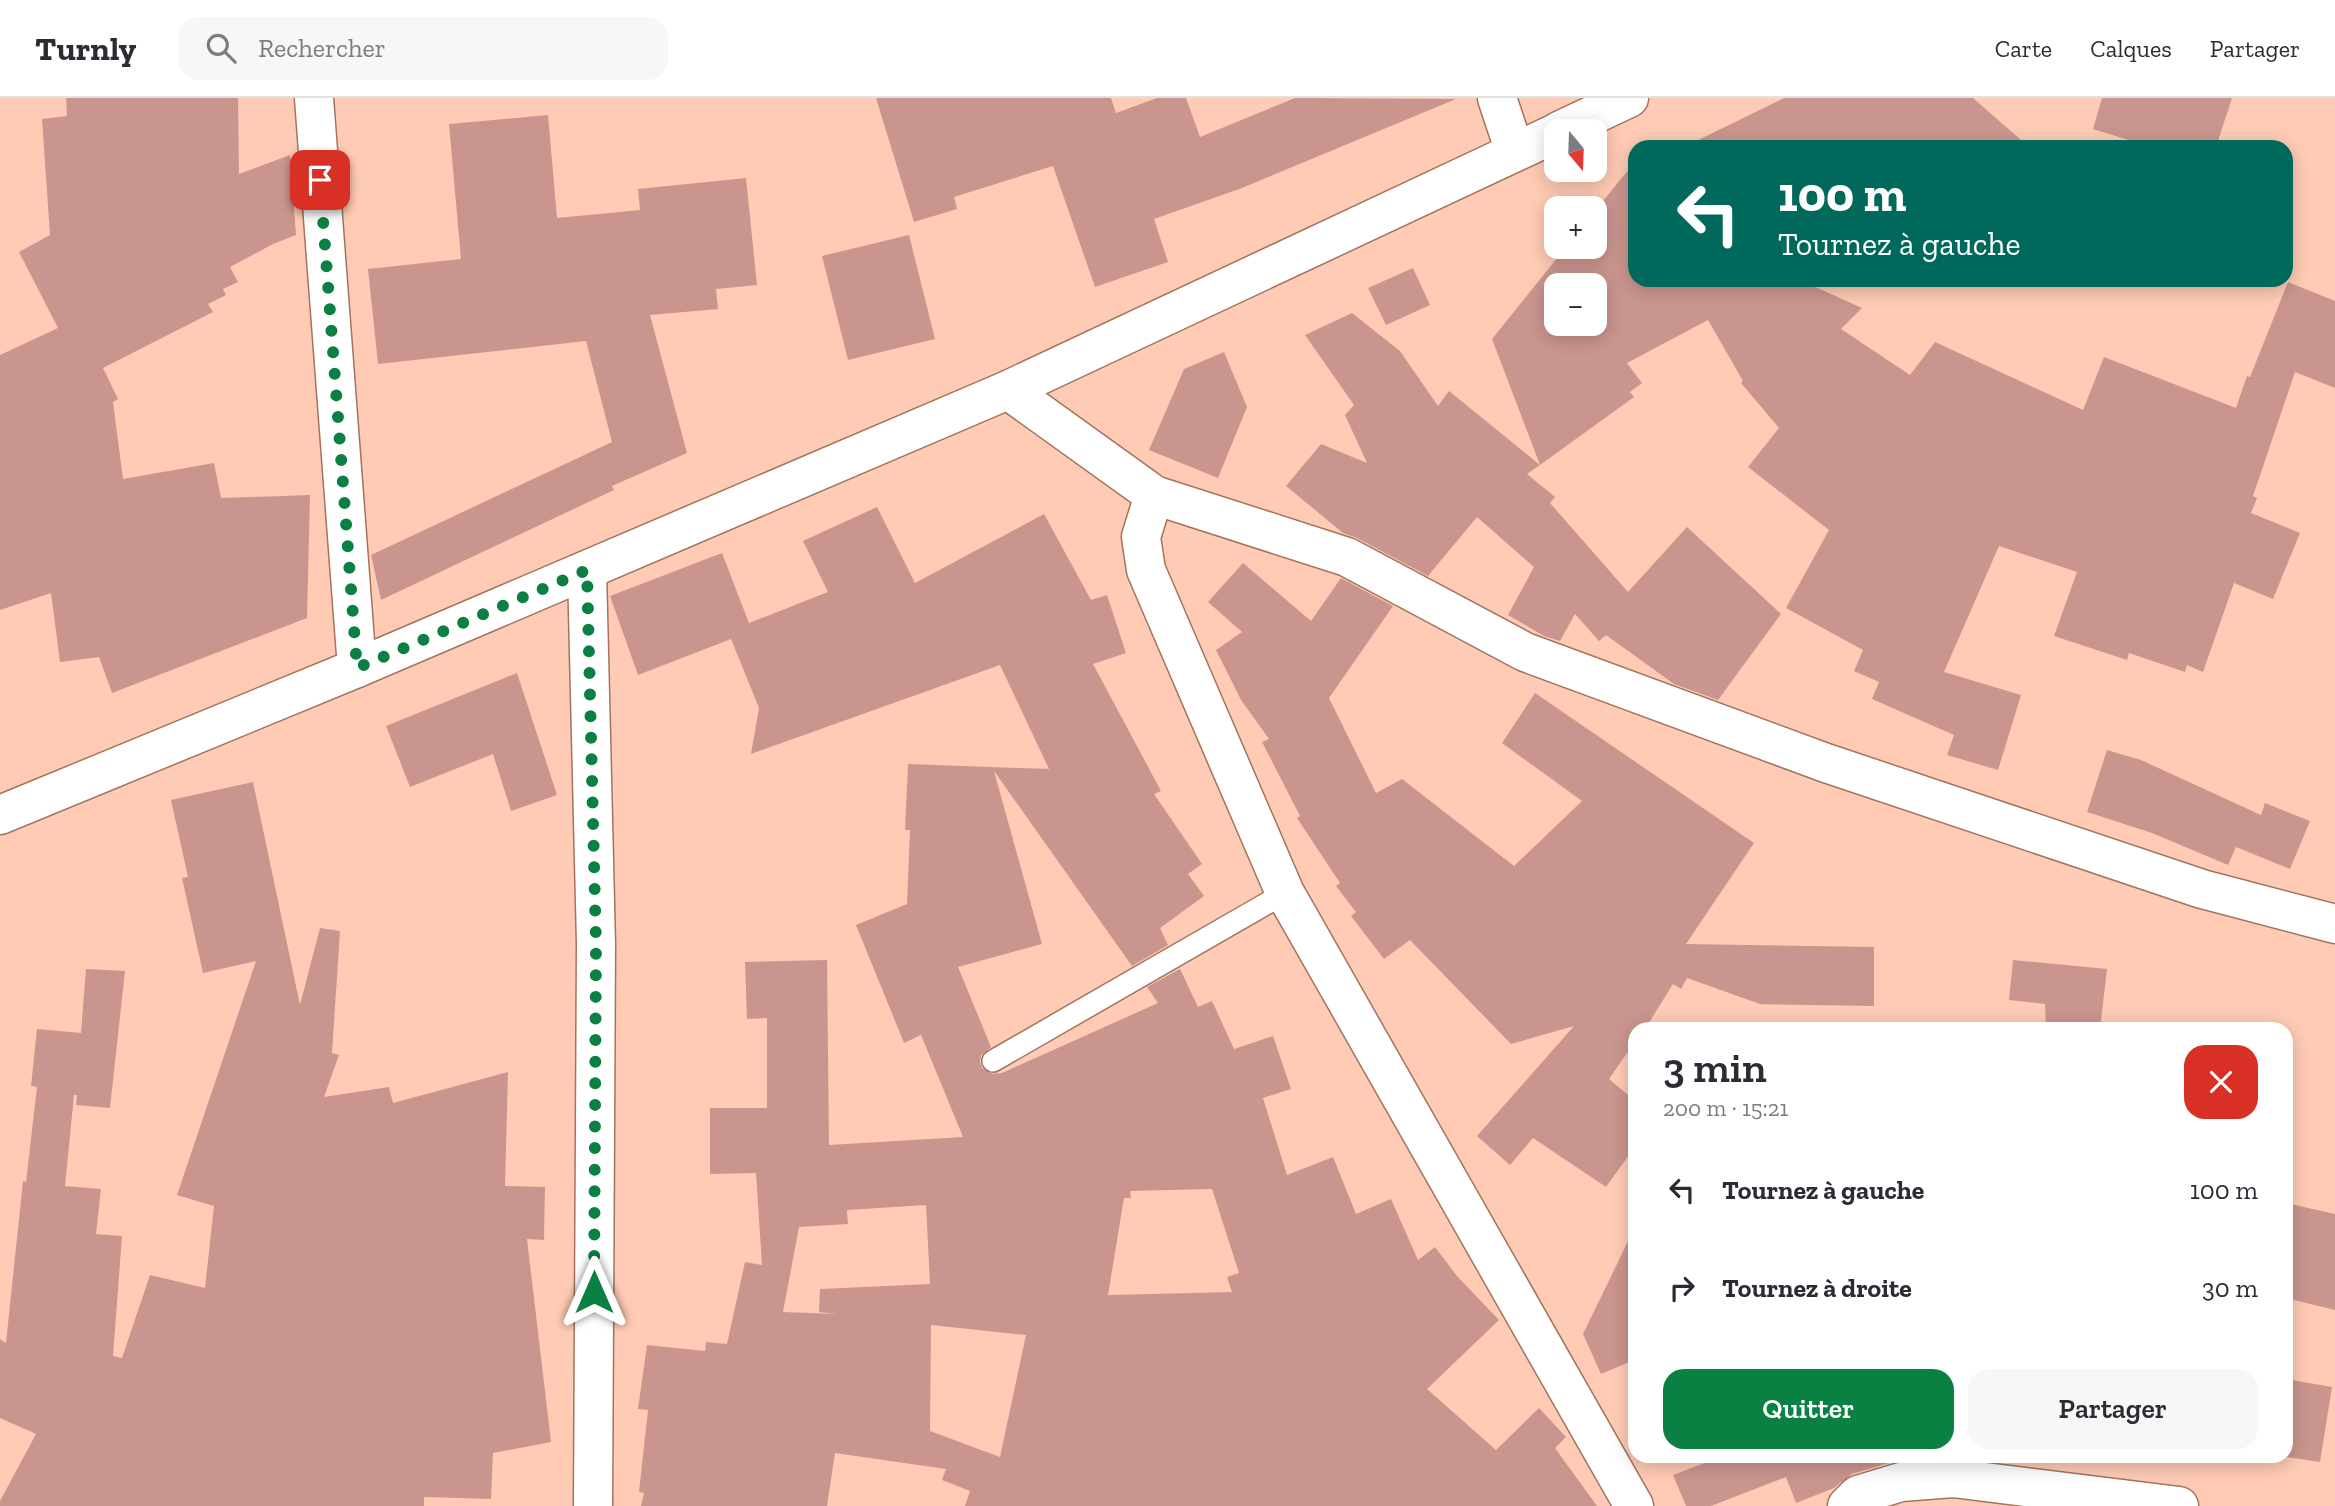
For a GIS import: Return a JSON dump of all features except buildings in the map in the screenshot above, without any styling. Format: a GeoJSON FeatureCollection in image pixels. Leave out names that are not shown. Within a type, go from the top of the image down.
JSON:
{"type":"FeatureCollection","features":[{"type":"Feature","properties":{"kind":"street"},"geometry":{"type":"LineString","coordinates":[[314,98],[357,668]]}},
{"type":"Feature","properties":{"kind":"street"},"geometry":{"type":"LineString","coordinates":[[1497,98],[1515,152]]}},
{"type":"Feature","properties":{"kind":"street"},"geometry":{"type":"LineString","coordinates":[[1585,119],[1629,98]]}},
{"type":"Feature","properties":{"kind":"street"},"geometry":{"type":"LineString","coordinates":[[0,815],[357,668],[1008,390],[1544,138]]}},
{"type":"Feature","properties":{"kind":"street"},"geometry":{"type":"LineString","coordinates":[[1008,390],[1154,495],[1347,557],[1525,652],[1826,763],[2202,889],[2335,924]]}},
{"type":"Feature","properties":{"kind":"street"},"geometry":{"type":"LineString","coordinates":[[1154,495],[1141,537],[1146,570],[1285,893],[1634,1506]]}},
{"type":"Feature","properties":{"kind":"street"},"geometry":{"type":"LineString","coordinates":[[587,570],[596,944],[593,1506]]}},
{"type":"Feature","properties":{"kind":"street"},"geometry":{"type":"LineString","coordinates":[[1847,1506],[1858,1495],[1901,1482],[1953,1478],[2179,1506]]}},
{"type":"Feature","properties":{"kind":"lane"},"geometry":{"type":"LineString","coordinates":[[993,1061],[1285,893]]}},
{"type":"Feature","properties":{"kind":"route"},"geometry":{"type":"LineString","coordinates":[[320,180],[357,668],[587,570],[596,944],[594,1292]]}}]}
